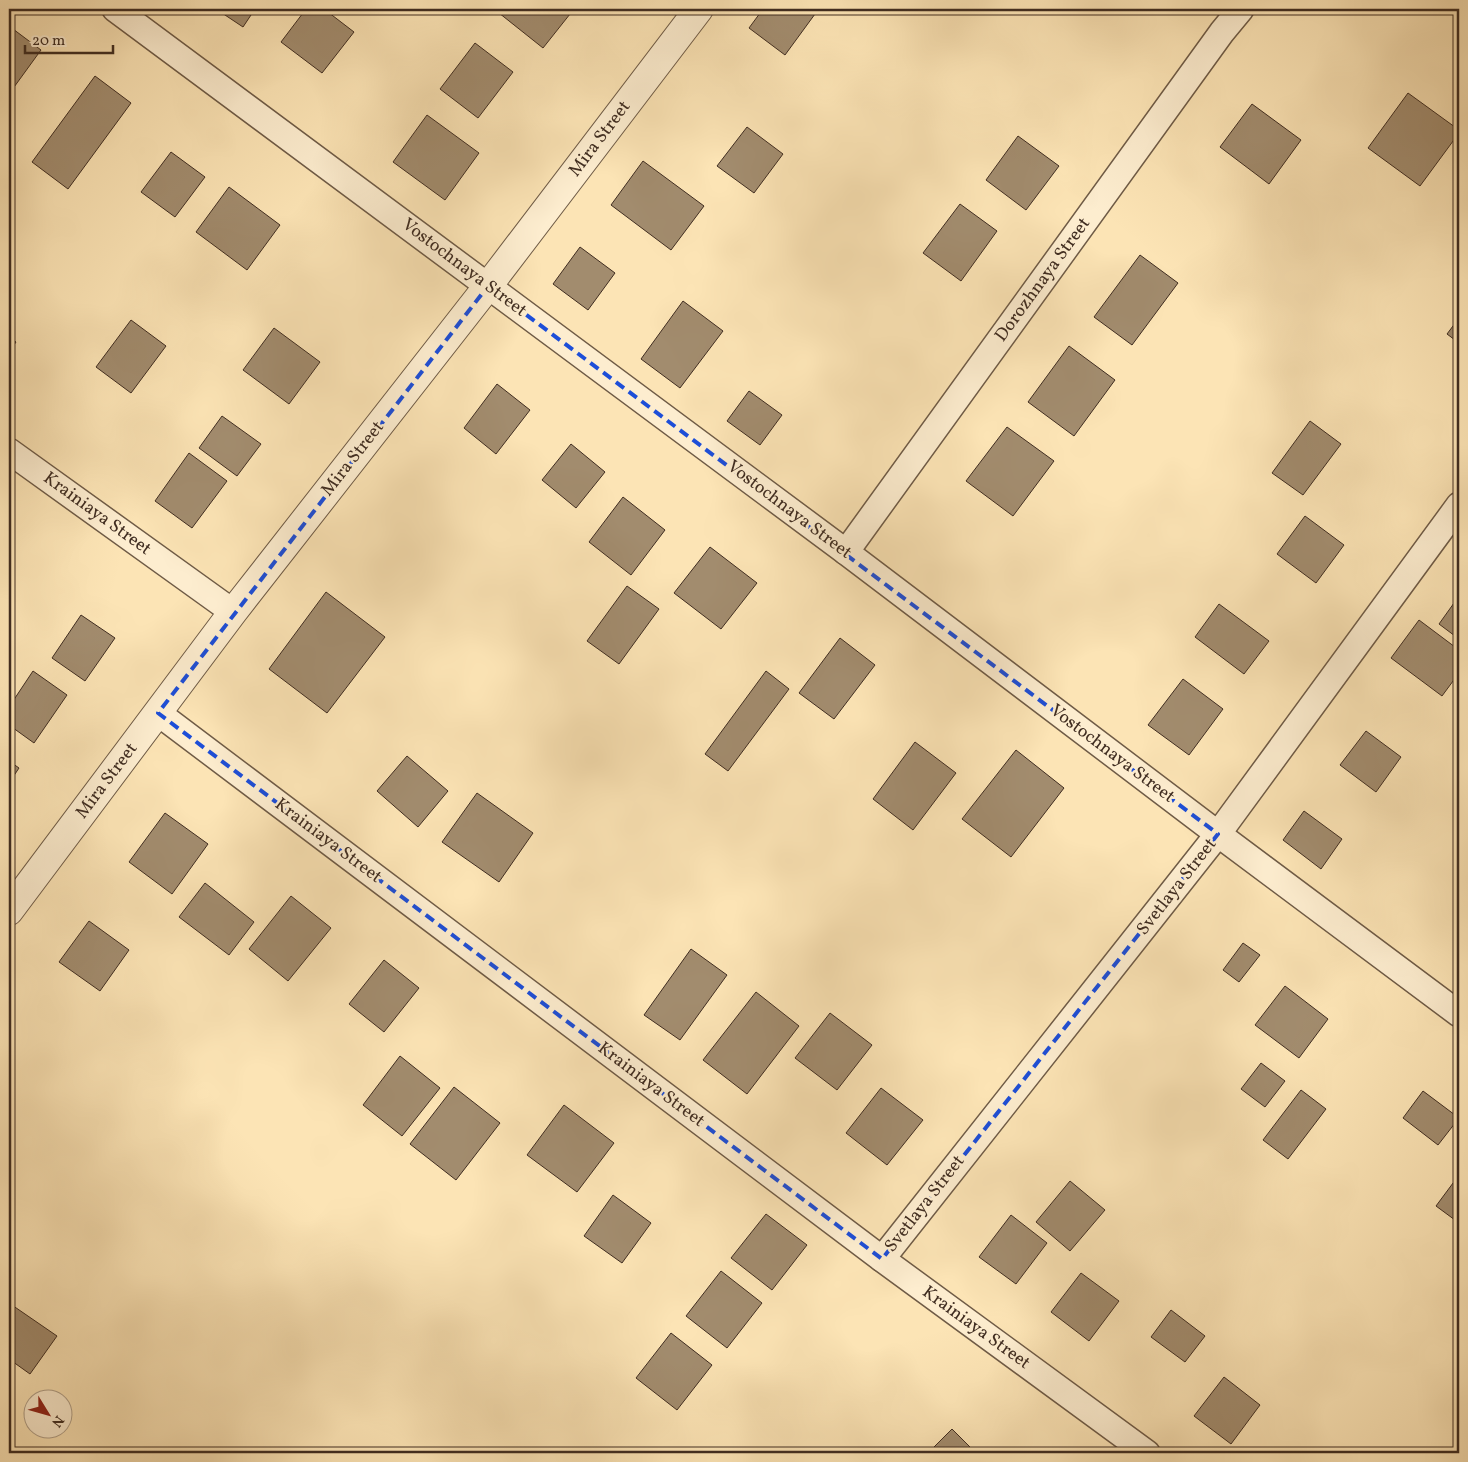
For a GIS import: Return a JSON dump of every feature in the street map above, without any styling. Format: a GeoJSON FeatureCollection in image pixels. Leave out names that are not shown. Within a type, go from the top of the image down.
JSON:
{"type":"FeatureCollection","features":[{"type":"Feature","properties":{"kind":"street","name":"Vostochnaya Street"},"geometry":{"type":"LineString","coordinates":[[116,9],[846,552],[1459,1014]]}},
{"type":"Feature","properties":{"kind":"street","name":"Mira Street"},"geometry":{"type":"LineString","coordinates":[[9,911],[234,612],[488,286],[699,9]]}},
{"type":"Feature","properties":{"kind":"street","name":"Dorozhnaya Street"},"geometry":{"type":"LineString","coordinates":[[846,552],[1222,32],[1241,9]]}},
{"type":"Feature","properties":{"kind":"street","name":"Krainiaya Street"},"geometry":{"type":"LineString","coordinates":[[9,450],[234,612]]}},
{"type":"Feature","properties":{"kind":"street","name":"Svetlaya Street"},"geometry":{"type":"LineString","coordinates":[[882,1259],[1218,834],[1459,504]]}},
{"type":"Feature","properties":{"kind":"street","name":"Krainiaya Street"},"geometry":{"type":"LineString","coordinates":[[158,713],[882,1259],[1148,1453]]}},
{"type":"Feature","properties":{"kind":"highlighted area"},"geometry":{"type":"Polygon","coordinates":[[[488,286],[1218,834],[882,1259],[158,713],[488,286]]]}},
{"type":"Feature","properties":{"kind":"building"},"geometry":{"type":"Polygon","coordinates":[[[216,9],[255,9],[243,27],[216,9]]]}},
{"type":"Feature","properties":{"kind":"building"},"geometry":{"type":"Polygon","coordinates":[[[306,9],[324,9],[354,32],[322,73],[281,42],[306,9]]]}},
{"type":"Feature","properties":{"kind":"building"},"geometry":{"type":"Polygon","coordinates":[[[502,9],[574,9],[543,48],[499,13],[502,9]]]}},
{"type":"Feature","properties":{"kind":"building"},"geometry":{"type":"Polygon","coordinates":[[[763,9],[808,9],[815,14],[785,55],[749,28],[763,9]]]}},
{"type":"Feature","properties":{"kind":"building"},"geometry":{"type":"Polygon","coordinates":[[[9,26],[41,50],[9,94],[9,26]]]}},
{"type":"Feature","properties":{"kind":"building"},"geometry":{"type":"Polygon","coordinates":[[[475,43],[513,72],[478,118],[440,89],[475,43]]]}},
{"type":"Feature","properties":{"kind":"building"},"geometry":{"type":"Polygon","coordinates":[[[95,76],[131,103],[68,189],[32,162],[95,76]]]}},
{"type":"Feature","properties":{"kind":"building"},"geometry":{"type":"Polygon","coordinates":[[[1408,93],[1459,130],[1459,133],[1420,186],[1368,148],[1408,93]]]}},
{"type":"Feature","properties":{"kind":"building"},"geometry":{"type":"Polygon","coordinates":[[[1252,104],[1301,140],[1269,184],[1220,147],[1252,104]]]}},
{"type":"Feature","properties":{"kind":"building"},"geometry":{"type":"Polygon","coordinates":[[[427,115],[479,153],[445,200],[393,162],[427,115]]]}},
{"type":"Feature","properties":{"kind":"building"},"geometry":{"type":"Polygon","coordinates":[[[747,127],[783,154],[754,193],[717,166],[747,127]]]}},
{"type":"Feature","properties":{"kind":"building"},"geometry":{"type":"Polygon","coordinates":[[[1018,136],[1059,166],[1026,210],[986,180],[1018,136]]]}},
{"type":"Feature","properties":{"kind":"building"},"geometry":{"type":"Polygon","coordinates":[[[171,152],[205,177],[175,217],[141,192],[171,152]]]}},
{"type":"Feature","properties":{"kind":"building"},"geometry":{"type":"Polygon","coordinates":[[[643,161],[704,206],[671,250],[611,205],[643,161]]]}},
{"type":"Feature","properties":{"kind":"building"},"geometry":{"type":"Polygon","coordinates":[[[229,187],[280,225],[247,270],[196,232],[229,187]]]}},
{"type":"Feature","properties":{"kind":"building"},"geometry":{"type":"Polygon","coordinates":[[[960,204],[997,231],[961,281],[923,253],[960,204]]]}},
{"type":"Feature","properties":{"kind":"building"},"geometry":{"type":"Polygon","coordinates":[[[580,247],[615,273],[588,310],[553,284],[580,247]]]}},
{"type":"Feature","properties":{"kind":"building"},"geometry":{"type":"Polygon","coordinates":[[[1140,255],[1178,283],[1132,345],[1094,317],[1140,255]]]}},
{"type":"Feature","properties":{"kind":"building"},"geometry":{"type":"Polygon","coordinates":[[[683,301],[723,331],[680,388],[641,359],[683,301]]]}},
{"type":"Feature","properties":{"kind":"building"},"geometry":{"type":"Polygon","coordinates":[[[1459,318],[1459,343],[1447,334],[1459,318]]]}},
{"type":"Feature","properties":{"kind":"building"},"geometry":{"type":"Polygon","coordinates":[[[131,320],[166,346],[131,393],[96,367],[131,320]]]}},
{"type":"Feature","properties":{"kind":"building"},"geometry":{"type":"Polygon","coordinates":[[[274,328],[320,362],[289,404],[243,370],[274,328]]]}},
{"type":"Feature","properties":{"kind":"building"},"geometry":{"type":"Polygon","coordinates":[[[9,337],[16,342],[9,352],[9,337]]]}},
{"type":"Feature","properties":{"kind":"building"},"geometry":{"type":"Polygon","coordinates":[[[1069,346],[1115,380],[1074,436],[1028,402],[1069,346]]]}},
{"type":"Feature","properties":{"kind":"building"},"geometry":{"type":"Polygon","coordinates":[[[497,384],[530,410],[496,454],[464,428],[497,384]]]}},
{"type":"Feature","properties":{"kind":"building"},"geometry":{"type":"Polygon","coordinates":[[[749,391],[782,415],[760,445],[727,421],[749,391]]]}},
{"type":"Feature","properties":{"kind":"building"},"geometry":{"type":"Polygon","coordinates":[[[222,416],[261,444],[237,476],[199,448],[222,416]]]}},
{"type":"Feature","properties":{"kind":"building"},"geometry":{"type":"Polygon","coordinates":[[[1310,421],[1341,444],[1303,495],[1272,473],[1310,421]]]}},
{"type":"Feature","properties":{"kind":"building"},"geometry":{"type":"Polygon","coordinates":[[[1007,427],[1054,461],[1013,516],[966,481],[1007,427]]]}},
{"type":"Feature","properties":{"kind":"building"},"geometry":{"type":"Polygon","coordinates":[[[571,444],[605,472],[576,508],[542,480],[571,444]]]}},
{"type":"Feature","properties":{"kind":"building"},"geometry":{"type":"Polygon","coordinates":[[[189,453],[227,481],[192,528],[155,501],[189,453]]]}},
{"type":"Feature","properties":{"kind":"building"},"geometry":{"type":"Polygon","coordinates":[[[623,497],[665,530],[631,575],[589,542],[623,497]]]}},
{"type":"Feature","properties":{"kind":"building"},"geometry":{"type":"Polygon","coordinates":[[[1305,516],[1344,545],[1316,583],[1277,554],[1305,516]]]}},
{"type":"Feature","properties":{"kind":"building"},"geometry":{"type":"Polygon","coordinates":[[[710,547],[757,583],[721,629],[674,593],[710,547]]]}},
{"type":"Feature","properties":{"kind":"building"},"geometry":{"type":"Polygon","coordinates":[[[627,586],[659,609],[619,664],[587,641],[627,586]]]}},
{"type":"Feature","properties":{"kind":"building"},"geometry":{"type":"Polygon","coordinates":[[[326,592],[385,637],[327,713],[269,669],[326,592]]]}},
{"type":"Feature","properties":{"kind":"building"},"geometry":{"type":"Polygon","coordinates":[[[1459,596],[1459,639],[1439,624],[1459,596]]]}},
{"type":"Feature","properties":{"kind":"building"},"geometry":{"type":"Polygon","coordinates":[[[1219,604],[1269,641],[1244,674],[1195,637],[1219,604]]]}},
{"type":"Feature","properties":{"kind":"building"},"geometry":{"type":"Polygon","coordinates":[[[81,615],[115,638],[85,681],[52,658],[81,615]]]}},
{"type":"Feature","properties":{"kind":"building"},"geometry":{"type":"Polygon","coordinates":[[[1419,620],[1459,650],[1459,673],[1442,696],[1391,658],[1419,620]]]}},
{"type":"Feature","properties":{"kind":"building"},"geometry":{"type":"Polygon","coordinates":[[[840,638],[875,665],[834,719],[799,693],[840,638]]]}},
{"type":"Feature","properties":{"kind":"building"},"geometry":{"type":"Polygon","coordinates":[[[33,671],[67,695],[34,743],[9,725],[9,707],[33,671]]]}},
{"type":"Feature","properties":{"kind":"building"},"geometry":{"type":"Polygon","coordinates":[[[766,671],[789,689],[728,771],[705,754],[766,671]]]}},
{"type":"Feature","properties":{"kind":"building"},"geometry":{"type":"Polygon","coordinates":[[[1183,679],[1223,709],[1189,755],[1148,725],[1183,679]]]}},
{"type":"Feature","properties":{"kind":"building"},"geometry":{"type":"Polygon","coordinates":[[[1366,731],[1401,757],[1376,792],[1340,765],[1366,731]]]}},
{"type":"Feature","properties":{"kind":"building"},"geometry":{"type":"Polygon","coordinates":[[[915,742],[956,773],[913,830],[873,799],[915,742]]]}},
{"type":"Feature","properties":{"kind":"building"},"geometry":{"type":"Polygon","coordinates":[[[1016,750],[1064,788],[1011,857],[962,819],[1016,750]]]}},
{"type":"Feature","properties":{"kind":"building"},"geometry":{"type":"Polygon","coordinates":[[[407,756],[448,791],[418,827],[377,791],[407,756]]]}},
{"type":"Feature","properties":{"kind":"building"},"geometry":{"type":"Polygon","coordinates":[[[9,761],[19,768],[9,783],[9,761]]]}},
{"type":"Feature","properties":{"kind":"building"},"geometry":{"type":"Polygon","coordinates":[[[477,793],[533,833],[499,882],[442,842],[477,793]]]}},
{"type":"Feature","properties":{"kind":"building"},"geometry":{"type":"Polygon","coordinates":[[[1304,811],[1342,839],[1321,869],[1283,840],[1304,811]]]}},
{"type":"Feature","properties":{"kind":"building"},"geometry":{"type":"Polygon","coordinates":[[[165,813],[208,844],[172,894],[129,862],[165,813]]]}},
{"type":"Feature","properties":{"kind":"building"},"geometry":{"type":"Polygon","coordinates":[[[205,883],[254,922],[229,955],[179,917],[205,883]]]}},
{"type":"Feature","properties":{"kind":"building"},"geometry":{"type":"Polygon","coordinates":[[[291,896],[331,928],[288,981],[249,949],[291,896]]]}},
{"type":"Feature","properties":{"kind":"building"},"geometry":{"type":"Polygon","coordinates":[[[89,921],[129,950],[100,991],[59,962],[89,921]]]}},
{"type":"Feature","properties":{"kind":"building"},"geometry":{"type":"Polygon","coordinates":[[[1243,943],[1260,955],[1239,982],[1223,970],[1243,943]]]}},
{"type":"Feature","properties":{"kind":"building"},"geometry":{"type":"Polygon","coordinates":[[[691,949],[727,975],[680,1040],[644,1015],[691,949]]]}},
{"type":"Feature","properties":{"kind":"building"},"geometry":{"type":"Polygon","coordinates":[[[384,960],[419,988],[384,1032],[349,1004],[384,960]]]}},
{"type":"Feature","properties":{"kind":"building"},"geometry":{"type":"Polygon","coordinates":[[[1285,986],[1328,1019],[1299,1058],[1255,1025],[1285,986]]]}},
{"type":"Feature","properties":{"kind":"building"},"geometry":{"type":"Polygon","coordinates":[[[756,992],[799,1026],[747,1094],[703,1060],[756,992]]]}},
{"type":"Feature","properties":{"kind":"building"},"geometry":{"type":"Polygon","coordinates":[[[830,1013],[872,1045],[837,1090],[795,1058],[830,1013]]]}},
{"type":"Feature","properties":{"kind":"building"},"geometry":{"type":"Polygon","coordinates":[[[400,1056],[440,1088],[402,1136],[363,1105],[400,1056]]]}},
{"type":"Feature","properties":{"kind":"building"},"geometry":{"type":"Polygon","coordinates":[[[1261,1063],[1285,1081],[1265,1107],[1241,1089],[1261,1063]]]}},
{"type":"Feature","properties":{"kind":"building"},"geometry":{"type":"Polygon","coordinates":[[[454,1087],[500,1123],[456,1180],[410,1144],[454,1087]]]}},
{"type":"Feature","properties":{"kind":"building"},"geometry":{"type":"Polygon","coordinates":[[[881,1088],[923,1120],[887,1165],[846,1133],[881,1088]]]}},
{"type":"Feature","properties":{"kind":"building"},"geometry":{"type":"Polygon","coordinates":[[[1301,1090],[1326,1109],[1288,1159],[1263,1140],[1301,1090]]]}},
{"type":"Feature","properties":{"kind":"building"},"geometry":{"type":"Polygon","coordinates":[[[1423,1091],[1459,1118],[1438,1145],[1403,1118],[1423,1091]]]}},
{"type":"Feature","properties":{"kind":"building"},"geometry":{"type":"Polygon","coordinates":[[[564,1105],[614,1143],[577,1192],[527,1155],[564,1105]]]}},
{"type":"Feature","properties":{"kind":"building"},"geometry":{"type":"Polygon","coordinates":[[[1459,1175],[1459,1223],[1436,1206],[1459,1175]]]}},
{"type":"Feature","properties":{"kind":"building"},"geometry":{"type":"Polygon","coordinates":[[[1070,1181],[1105,1210],[1070,1251],[1036,1222],[1070,1181]]]}},
{"type":"Feature","properties":{"kind":"building"},"geometry":{"type":"Polygon","coordinates":[[[613,1195],[651,1223],[622,1263],[584,1236],[613,1195]]]}},
{"type":"Feature","properties":{"kind":"building"},"geometry":{"type":"Polygon","coordinates":[[[766,1214],[807,1245],[772,1290],[731,1258],[766,1214]]]}},
{"type":"Feature","properties":{"kind":"building"},"geometry":{"type":"Polygon","coordinates":[[[1011,1215],[1047,1243],[1016,1284],[979,1257],[1011,1215]]]}},
{"type":"Feature","properties":{"kind":"building"},"geometry":{"type":"Polygon","coordinates":[[[721,1271],[762,1303],[727,1348],[686,1316],[721,1271]]]}},
{"type":"Feature","properties":{"kind":"building"},"geometry":{"type":"Polygon","coordinates":[[[1081,1273],[1119,1301],[1089,1341],[1051,1312],[1081,1273]]]}},
{"type":"Feature","properties":{"kind":"building"},"geometry":{"type":"Polygon","coordinates":[[[9,1303],[57,1336],[30,1374],[9,1359],[9,1303]]]}},
{"type":"Feature","properties":{"kind":"building"},"geometry":{"type":"Polygon","coordinates":[[[1171,1310],[1205,1336],[1185,1362],[1151,1337],[1171,1310]]]}},
{"type":"Feature","properties":{"kind":"building"},"geometry":{"type":"Polygon","coordinates":[[[671,1333],[712,1365],[677,1410],[636,1378],[671,1333]]]}},
{"type":"Feature","properties":{"kind":"building"},"geometry":{"type":"Polygon","coordinates":[[[1224,1377],[1260,1405],[1231,1444],[1194,1416],[1224,1377]]]}},
{"type":"Feature","properties":{"kind":"building"},"geometry":{"type":"Polygon","coordinates":[[[952,1429],[976,1453],[928,1453],[952,1429]]]}}]}
